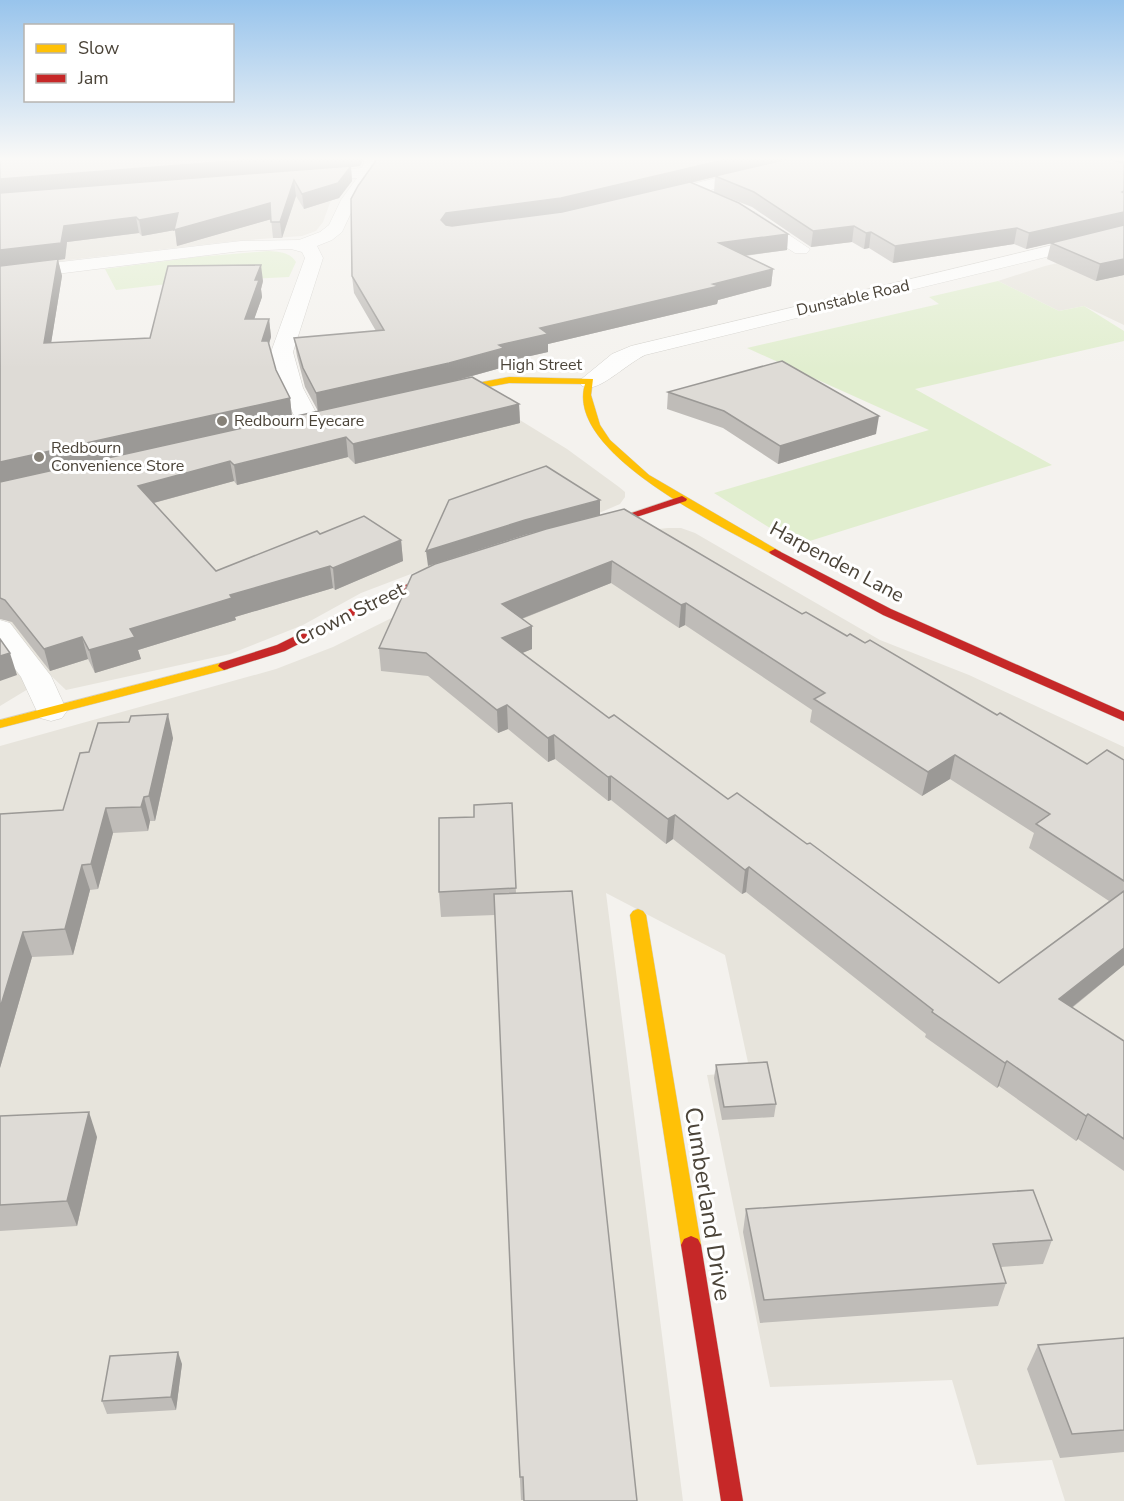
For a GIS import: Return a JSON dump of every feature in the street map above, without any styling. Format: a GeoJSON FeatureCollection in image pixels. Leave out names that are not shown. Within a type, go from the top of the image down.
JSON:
{"type":"FeatureCollection","features":[{"type":"Feature","properties":{"kind":"street"},"geometry":{"type":"LineString","coordinates":[[0,275],[241,246],[303,245],[326,236],[335,229]]}},
{"type":"Feature","properties":{"kind":"street"},"geometry":{"type":"LineString","coordinates":[[769,229],[801,249]]}},
{"type":"Feature","properties":{"kind":"street","name":"Dunstable Road"},"geometry":{"type":"LineString","coordinates":[[590,381],[613,364],[638,351],[1124,233]]}},
{"type":"Feature","properties":{"kind":"street"},"geometry":{"type":"LineString","coordinates":[[303,245],[313,251],[314,258],[282,352],[292,388],[309,422]]}},
{"type":"Feature","properties":{"kind":"street","name":"High Street"},"geometry":{"type":"LineString","coordinates":[[422,397],[509,380],[590,381]]}},
{"type":"Feature","properties":{"kind":"street","name":"Harpenden Lane"},"geometry":{"type":"LineString","coordinates":[[590,381],[586,395],[595,424],[607,442],[645,477],[886,612],[1124,717]]}},
{"type":"Feature","properties":{"kind":"street"},"geometry":{"type":"LineString","coordinates":[[582,530],[628,518],[682,499]]}},
{"type":"Feature","properties":{"kind":"street","name":"Crown Street"},"geometry":{"type":"LineString","coordinates":[[0,724],[234,663],[281,648],[372,602],[426,578],[459,567]]}},
{"type":"Feature","properties":{"kind":"street"},"geometry":{"type":"LineString","coordinates":[[0,629],[36,676],[51,711]]}},
{"type":"Feature","properties":{"kind":"street","name":"Cumberland Drive"},"geometry":{"type":"LineString","coordinates":[[638,915],[732,1501]]}},
{"type":"Feature","properties":{"kind":"shaded area"},"geometry":{"type":"Polygon","coordinates":[[[48,229],[318,229],[302,236],[235,241],[0,268],[48,229]]]}},
{"type":"Feature","properties":{"kind":"shaded area"},"geometry":{"type":"Polygon","coordinates":[[[1124,247],[1124,325],[1084,306],[1059,311],[998,281],[1045,266],[1124,247]]]}},
{"type":"Feature","properties":{"kind":"shaded area"},"geometry":{"type":"Polygon","coordinates":[[[505,411],[567,449],[619,487],[625,492],[625,497],[620,504],[599,513],[487,545],[361,593],[303,625],[230,654],[66,690],[44,669],[0,611],[71,489],[505,411]]]}},
{"type":"Feature","properties":{"kind":"shaded area"},"geometry":{"type":"Polygon","coordinates":[[[681,528],[695,533],[880,640],[969,675],[1124,747],[1124,1501],[1065,1501],[1052,1460],[977,1465],[952,1380],[770,1387],[707,1075],[750,1072],[725,955],[606,893],[683,1501],[0,1501],[0,746],[276,669],[333,647],[434,597],[650,530],[681,528]]]}},
{"type":"Feature","properties":{"kind":"shaded area"},"geometry":{"type":"Polygon","coordinates":[[[0,644],[33,686],[0,706],[0,644]]]}},
{"type":"Feature","properties":{"kind":"green space"},"geometry":{"type":"Polygon","coordinates":[[[269,251],[284,253],[294,259],[296,262],[289,277],[176,283],[116,290],[105,269],[197,257],[269,251]]]}},
{"type":"Feature","properties":{"kind":"green space"},"geometry":{"type":"Polygon","coordinates":[[[998,281],[1059,311],[1084,306],[1124,331],[1124,341],[915,389],[1052,465],[797,545],[714,493],[929,430],[747,348],[939,304],[929,297],[998,281]]]}},
{"type":"Feature","properties":{"kind":"building"},"geometry":{"type":"Polygon","coordinates":[[[0,229],[63,229],[61,243],[0,250],[0,229]]]}},
{"type":"Feature","properties":{"kind":"building"},"geometry":{"type":"Polygon","coordinates":[[[351,229],[780,229],[788,234],[719,243],[773,269],[713,284],[719,286],[540,328],[548,334],[499,345],[504,348],[449,363],[316,393],[303,368],[294,338],[384,330],[352,276],[351,229]]]}},
{"type":"Feature","properties":{"kind":"building"},"geometry":{"type":"Polygon","coordinates":[[[859,229],[1010,229],[895,246],[871,232],[866,233],[859,229]]]}},
{"type":"Feature","properties":{"kind":"building"},"geometry":{"type":"Polygon","coordinates":[[[1020,229],[1047,229],[1029,233],[1020,229]]]}},
{"type":"Feature","properties":{"kind":"building"},"geometry":{"type":"Polygon","coordinates":[[[1108,229],[1124,229],[1124,259],[1100,264],[1051,243],[1108,229]]]}},
{"type":"Feature","properties":{"kind":"building"},"geometry":{"type":"Polygon","coordinates":[[[58,259],[44,343],[150,338],[168,266],[261,265],[255,280],[259,280],[245,319],[269,319],[262,341],[268,341],[276,370],[290,398],[0,462],[0,266],[58,259]]]}},
{"type":"Feature","properties":{"kind":"building"},"geometry":{"type":"Polygon","coordinates":[[[782,361],[879,416],[780,446],[724,411],[668,392],[782,361]]]}},
{"type":"Feature","properties":{"kind":"building"},"geometry":{"type":"Polygon","coordinates":[[[472,377],[519,404],[353,444],[346,437],[234,465],[230,461],[138,486],[216,571],[317,531],[320,534],[364,516],[401,540],[333,568],[330,566],[230,595],[232,598],[130,629],[135,637],[89,650],[82,637],[44,649],[5,600],[0,598],[0,482],[472,377]]]}},
{"type":"Feature","properties":{"kind":"building"},"geometry":{"type":"Polygon","coordinates":[[[546,466],[600,500],[525,520],[426,551],[449,500],[546,466]]]}},
{"type":"Feature","properties":{"kind":"building"},"geometry":{"type":"Polygon","coordinates":[[[624,509],[802,614],[806,612],[847,636],[850,634],[865,643],[870,640],[997,715],[1000,713],[1087,764],[1107,750],[1124,760],[1124,881],[1036,824],[1050,814],[955,755],[928,772],[814,699],[825,693],[686,603],[681,605],[612,561],[502,604],[532,626],[502,638],[609,718],[614,715],[728,799],[737,793],[807,844],[810,843],[999,983],[1124,891],[1124,948],[1059,999],[1124,1041],[1124,1139],[1088,1114],[1086,1116],[1007,1061],[1005,1063],[932,1012],[933,1010],[749,867],[745,870],[675,815],[668,819],[554,735],[548,738],[507,705],[497,710],[426,653],[379,648],[412,575],[435,564],[546,529],[624,509]]]}},
{"type":"Feature","properties":{"kind":"building"},"geometry":{"type":"Polygon","coordinates":[[[0,639],[10,653],[0,656],[0,639]]]}},
{"type":"Feature","properties":{"kind":"building"},"geometry":{"type":"Polygon","coordinates":[[[168,714],[149,796],[144,797],[141,807],[106,808],[91,864],[82,865],[65,929],[23,932],[0,1008],[0,814],[63,810],[80,753],[89,752],[98,723],[129,722],[131,716],[168,714]]]}},
{"type":"Feature","properties":{"kind":"building"},"geometry":{"type":"Polygon","coordinates":[[[512,803],[516,888],[439,892],[439,818],[474,817],[474,805],[512,803]]]}},
{"type":"Feature","properties":{"kind":"building"},"geometry":{"type":"Polygon","coordinates":[[[572,891],[637,1501],[524,1501],[523,1477],[520,1477],[494,894],[572,891]]]}},
{"type":"Feature","properties":{"kind":"building"},"geometry":{"type":"Polygon","coordinates":[[[767,1062],[776,1104],[724,1107],[716,1065],[767,1062]]]}},
{"type":"Feature","properties":{"kind":"building"},"geometry":{"type":"Polygon","coordinates":[[[89,1112],[67,1201],[0,1205],[0,1116],[89,1112]]]}},
{"type":"Feature","properties":{"kind":"building"},"geometry":{"type":"Polygon","coordinates":[[[1033,1190],[1052,1240],[993,1244],[1006,1283],[764,1300],[746,1209],[1033,1190]]]}},
{"type":"Feature","properties":{"kind":"building"},"geometry":{"type":"Polygon","coordinates":[[[1124,1338],[1124,1430],[1072,1434],[1038,1345],[1124,1338]]]}},
{"type":"Feature","properties":{"kind":"building"},"geometry":{"type":"Polygon","coordinates":[[[178,1352],[171,1397],[102,1401],[110,1356],[178,1352]]]}},
{"type":"Feature","properties":{"kind":"traffic: slow"},"geometry":{"type":"LineString","coordinates":[[440,393],[509,380],[590,381],[586,395],[595,425],[607,442],[645,477],[775,552]]}},
{"type":"Feature","properties":{"kind":"traffic: slow"},"geometry":{"type":"LineString","coordinates":[[0,724],[224,666]]}},
{"type":"Feature","properties":{"kind":"traffic: slow"},"geometry":{"type":"LineString","coordinates":[[638,915],[691,1245]]}},
{"type":"Feature","properties":{"kind":"traffic: jam"},"geometry":{"type":"LineString","coordinates":[[592,528],[682,499]]}},
{"type":"Feature","properties":{"kind":"traffic: jam"},"geometry":{"type":"LineString","coordinates":[[775,552],[887,612],[1124,717]]}},
{"type":"Feature","properties":{"kind":"traffic: jam"},"geometry":{"type":"LineString","coordinates":[[224,666],[281,648],[372,602],[448,571]]}},
{"type":"Feature","properties":{"kind":"traffic: jam"},"geometry":{"type":"LineString","coordinates":[[691,1245],[732,1501]]}},
{"type":"Feature","properties":{"kind":"place","name":"Redbourn Eyecare"},"geometry":{"type":"Point","coordinates":[222,421]}},
{"type":"Feature","properties":{"kind":"place","name":"Redbourn Convenience Store"},"geometry":{"type":"Point","coordinates":[39,457]}}]}
